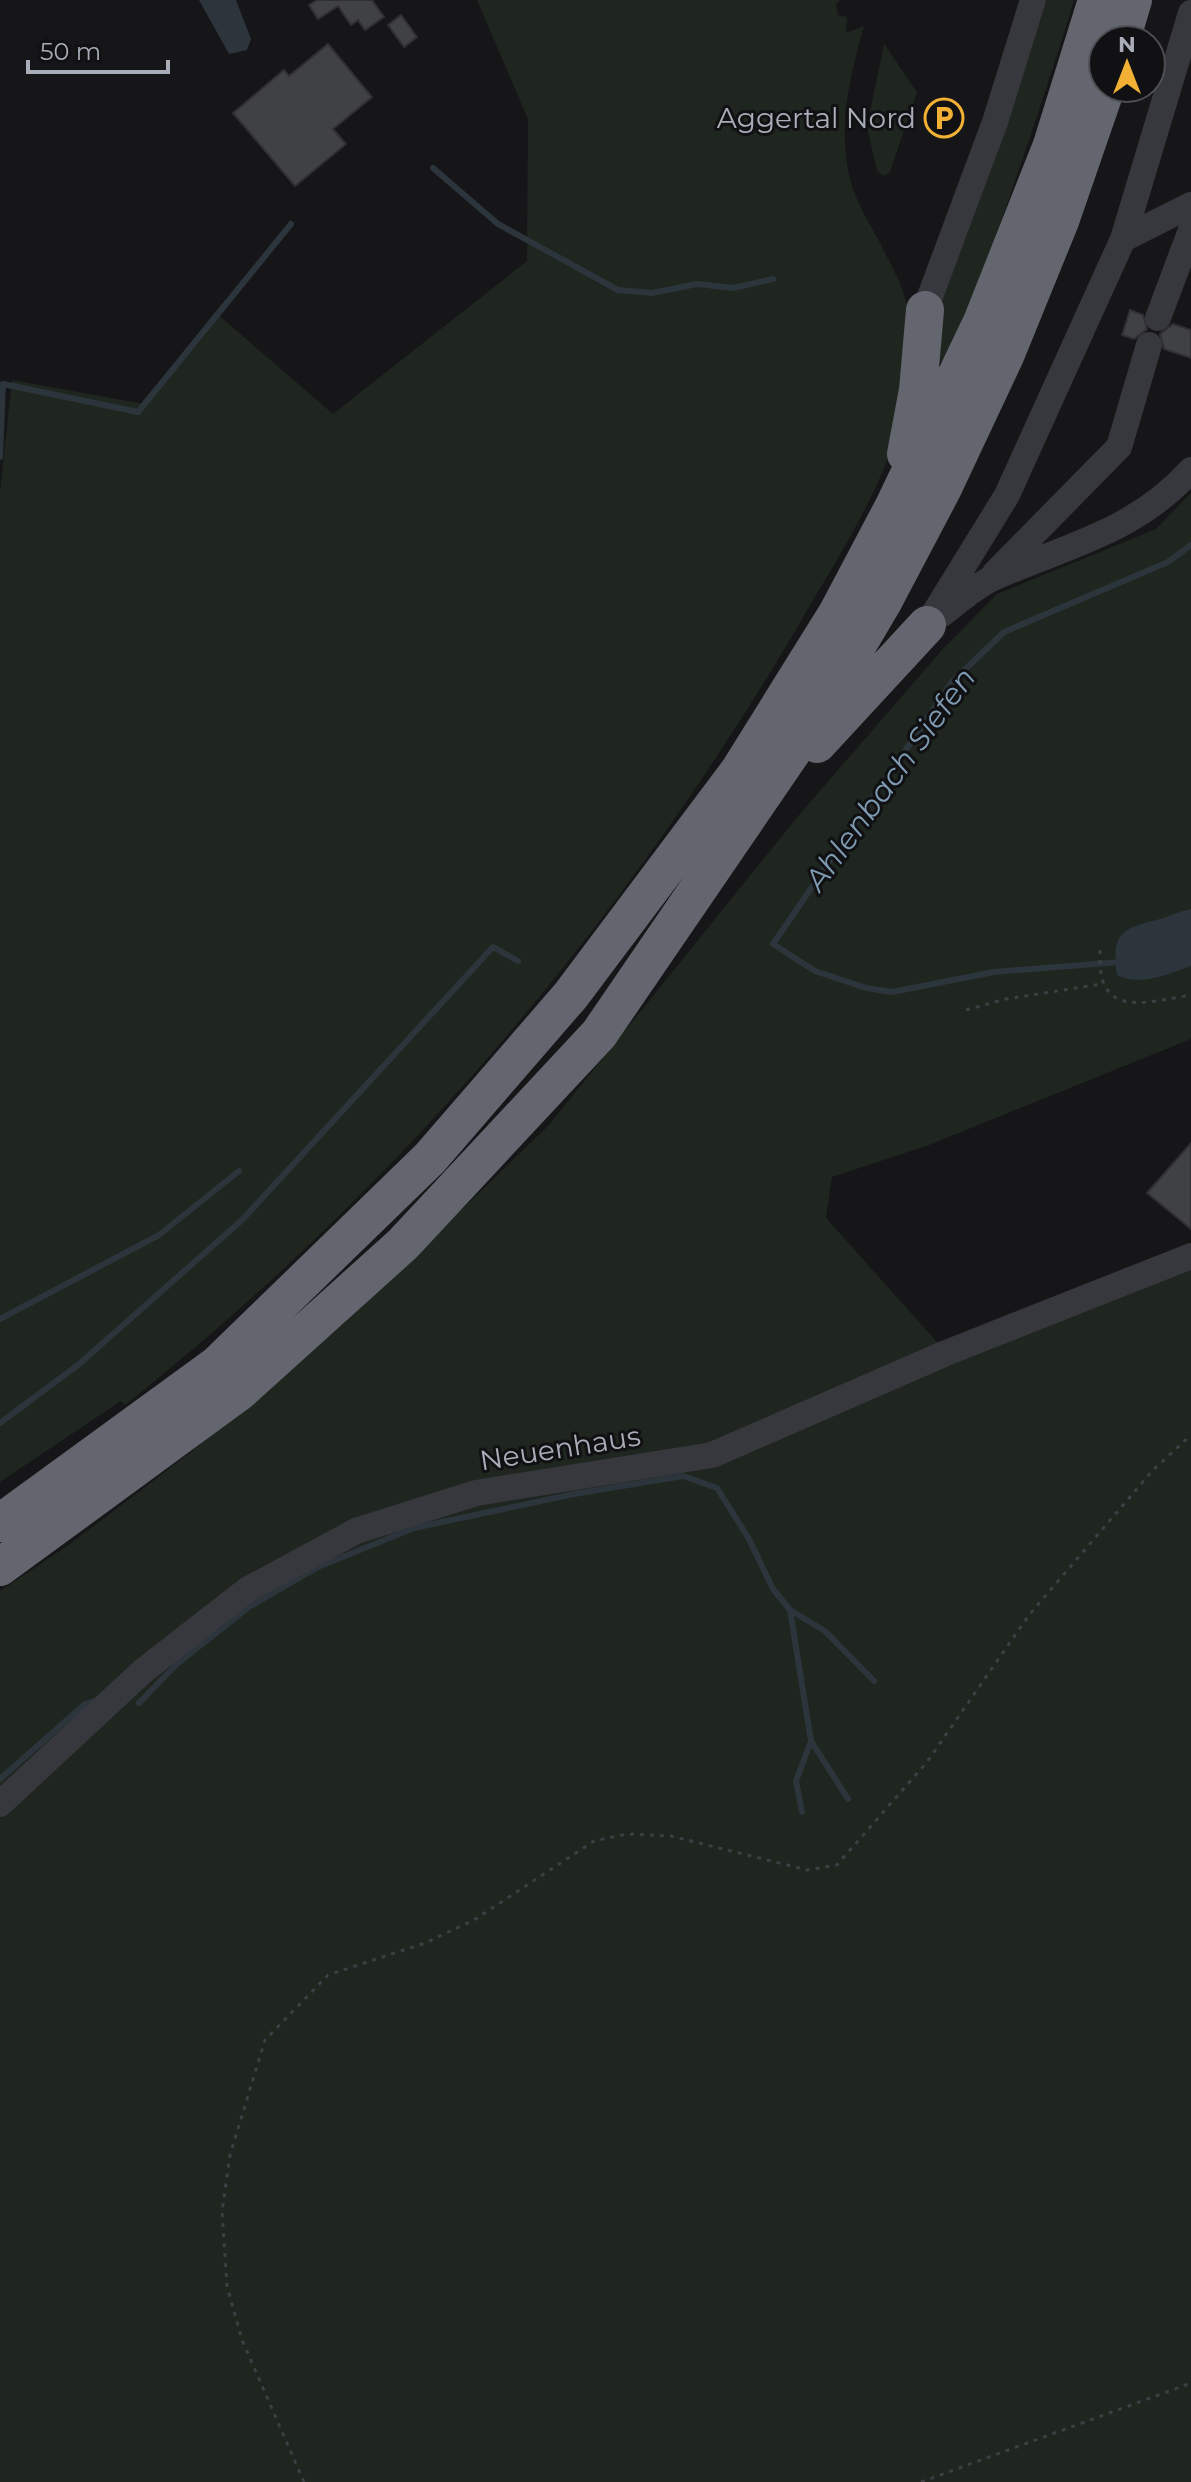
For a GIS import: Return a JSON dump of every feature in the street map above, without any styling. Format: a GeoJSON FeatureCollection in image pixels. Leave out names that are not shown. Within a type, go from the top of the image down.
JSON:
{"type":"FeatureCollection","features":[{"type":"Feature","properties":{"kind":"highway"},"geometry":{"type":"LineString","coordinates":[[0,1523],[218,1364],[440,1146],[571,995],[739,771],[838,612],[894,506],[993,297],[1052,145],[1097,0]]}},
{"type":"Feature","properties":{"kind":"highway"},"geometry":{"type":"LineString","coordinates":[[1126,24],[1133,0]]}},
{"type":"Feature","properties":{"kind":"highway"},"geometry":{"type":"LineString","coordinates":[[0,1567],[239,1392],[403,1244],[599,1034],[754,810],[824,702],[943,488],[1005,356],[1060,221],[1100,104]]}},
{"type":"Feature","properties":{"kind":"highway"},"geometry":{"type":"LineString","coordinates":[[894,506],[918,390],[925,310]]}},
{"type":"Feature","properties":{"kind":"highway"},"geometry":{"type":"LineString","coordinates":[[754,810],[927,625]]}},
{"type":"Feature","properties":{"kind":"street"},"geometry":{"type":"LineString","coordinates":[[925,310],[995,122],[1033,0]]}},
{"type":"Feature","properties":{"kind":"street"},"geometry":{"type":"LineString","coordinates":[[927,625],[1007,495],[1123,239],[1191,13]]}},
{"type":"Feature","properties":{"kind":"street"},"geometry":{"type":"LineString","coordinates":[[1123,239],[1191,205]]}},
{"type":"Feature","properties":{"kind":"street"},"geometry":{"type":"LineString","coordinates":[[1158,318],[1191,230]]}},
{"type":"Feature","properties":{"kind":"street"},"geometry":{"type":"LineString","coordinates":[[927,625],[990,579],[1119,447],[1149,345]]}},
{"type":"Feature","properties":{"kind":"street"},"geometry":{"type":"LineString","coordinates":[[990,579],[1086,544],[1123,525],[1154,505],[1191,470]]}},
{"type":"Feature","properties":{"kind":"street","name":"Neuenhaus"},"geometry":{"type":"LineString","coordinates":[[0,1804],[143,1671],[247,1590],[356,1531],[476,1493],[712,1455],[946,1353],[1191,1256]]}},
{"type":"Feature","properties":{"kind":"path"},"geometry":{"type":"LineString","coordinates":[[1100,950],[1098,975],[1108,994],[1128,1003],[1191,995]]}},
{"type":"Feature","properties":{"kind":"path"},"geometry":{"type":"LineString","coordinates":[[966,1010],[1006,999],[1102,984]]}},
{"type":"Feature","properties":{"kind":"path"},"geometry":{"type":"LineString","coordinates":[[304,2482],[242,2340],[227,2286],[222,2212],[230,2155],[265,2040],[328,1975],[425,1943],[474,1920],[594,1841],[627,1834],[671,1836],[807,1870],[837,1865],[927,1762],[1029,1615],[1153,1470],[1191,1435]]}},
{"type":"Feature","properties":{"kind":"path"},"geometry":{"type":"LineString","coordinates":[[921,2482],[1191,2383]]}},
{"type":"Feature","properties":{"kind":"shaded area"},"geometry":{"type":"Polygon","coordinates":[[[199,0],[236,0],[251,39],[247,50],[229,54],[199,0]]]}},
{"type":"Feature","properties":{"kind":"shaded area"},"geometry":{"type":"Polygon","coordinates":[[[477,0],[840,0],[836,4],[838,15],[847,17],[846,33],[864,26],[850,81],[845,118],[849,175],[860,205],[899,281],[908,314],[905,384],[892,447],[870,500],[841,553],[730,736],[657,843],[580,947],[498,1047],[411,1143],[320,1234],[225,1322],[125,1405],[121,1401],[0,1482],[0,492],[12,380],[144,404],[215,312],[333,414],[527,261],[528,119],[477,0]]]}},
{"type":"Feature","properties":{"kind":"shaded area"},"geometry":{"type":"Polygon","coordinates":[[[1047,0],[1074,0],[989,254],[969,307],[939,364],[940,306],[990,173],[1047,0]]]}},
{"type":"Feature","properties":{"kind":"shaded area"},"geometry":{"type":"Polygon","coordinates":[[[884,44],[917,92],[890,172],[884,176],[877,171],[867,127],[884,44]]]}},
{"type":"Feature","properties":{"kind":"shaded area"},"geometry":{"type":"Polygon","coordinates":[[[1191,493],[1191,1039],[929,1145],[832,1177],[826,1218],[947,1353],[1191,1256],[1191,2482],[0,2482],[0,1591],[70,1544],[191,1452],[339,1328],[548,1126],[799,815],[942,650],[997,594],[1156,529],[1191,493]]]}},
{"type":"Feature","properties":{"kind":"shaded area"},"geometry":{"type":"Polygon","coordinates":[[[1191,909],[1191,966],[1144,980],[1117,975],[1116,949],[1122,934],[1136,926],[1191,909]]]}},
{"type":"Feature","properties":{"kind":"building"},"geometry":{"type":"Polygon","coordinates":[[[317,0],[372,0],[384,17],[365,30],[358,20],[351,25],[338,6],[318,19],[309,5],[317,0]]]}},
{"type":"Feature","properties":{"kind":"building"},"geometry":{"type":"Polygon","coordinates":[[[401,15],[417,37],[404,47],[388,25],[401,15]]]}},
{"type":"Feature","properties":{"kind":"building"},"geometry":{"type":"Polygon","coordinates":[[[328,44],[372,97],[333,129],[346,144],[295,186],[233,113],[284,70],[289,76],[328,44]]]}},
{"type":"Feature","properties":{"kind":"building"},"geometry":{"type":"Polygon","coordinates":[[[1130,310],[1143,315],[1147,329],[1134,339],[1122,335],[1130,310]]]}},
{"type":"Feature","properties":{"kind":"building"},"geometry":{"type":"Polygon","coordinates":[[[1173,324],[1191,330],[1191,358],[1164,349],[1160,334],[1173,324]]]}},
{"type":"Feature","properties":{"kind":"building"},"geometry":{"type":"Polygon","coordinates":[[[1191,1143],[1191,1229],[1147,1193],[1191,1143]]]}},
{"type":"Feature","properties":{"kind":"waterway"},"geometry":{"type":"LineString","coordinates":[[433,168],[498,224],[618,290],[652,293],[697,284],[733,288],[773,279]]}},
{"type":"Feature","properties":{"kind":"waterway"},"geometry":{"type":"LineString","coordinates":[[0,457],[3,384],[138,412],[291,224]]}},
{"type":"Feature","properties":{"kind":"waterway","name":"Ahlenbach Siefen"},"geometry":{"type":"LineString","coordinates":[[1120,962],[994,972],[892,992],[866,988],[815,971],[773,944],[952,682],[1004,632],[1168,562],[1191,545]]}},
{"type":"Feature","properties":{"kind":"waterway"},"geometry":{"type":"LineString","coordinates":[[0,1423],[78,1365],[242,1220],[493,947],[518,961]]}},
{"type":"Feature","properties":{"kind":"waterway"},"geometry":{"type":"LineString","coordinates":[[0,1319],[159,1235],[239,1171]]}},
{"type":"Feature","properties":{"kind":"waterway"},"geometry":{"type":"LineString","coordinates":[[139,1703],[177,1664],[249,1607],[318,1567],[414,1528],[574,1494],[683,1476],[717,1488],[749,1539],[773,1589],[790,1610],[811,1741],[796,1781],[802,1812]]}},
{"type":"Feature","properties":{"kind":"waterway"},"geometry":{"type":"LineString","coordinates":[[790,1610],[825,1631],[874,1681]]}},
{"type":"Feature","properties":{"kind":"waterway"},"geometry":{"type":"LineString","coordinates":[[0,1779],[85,1704],[98,1700]]}},
{"type":"Feature","properties":{"kind":"waterway"},"geometry":{"type":"LineString","coordinates":[[811,1741],[848,1799]]}},
{"type":"Feature","properties":{"kind":"place","name":"Aggertal Nord"},"geometry":{"type":"Point","coordinates":[944,118]}}]}
